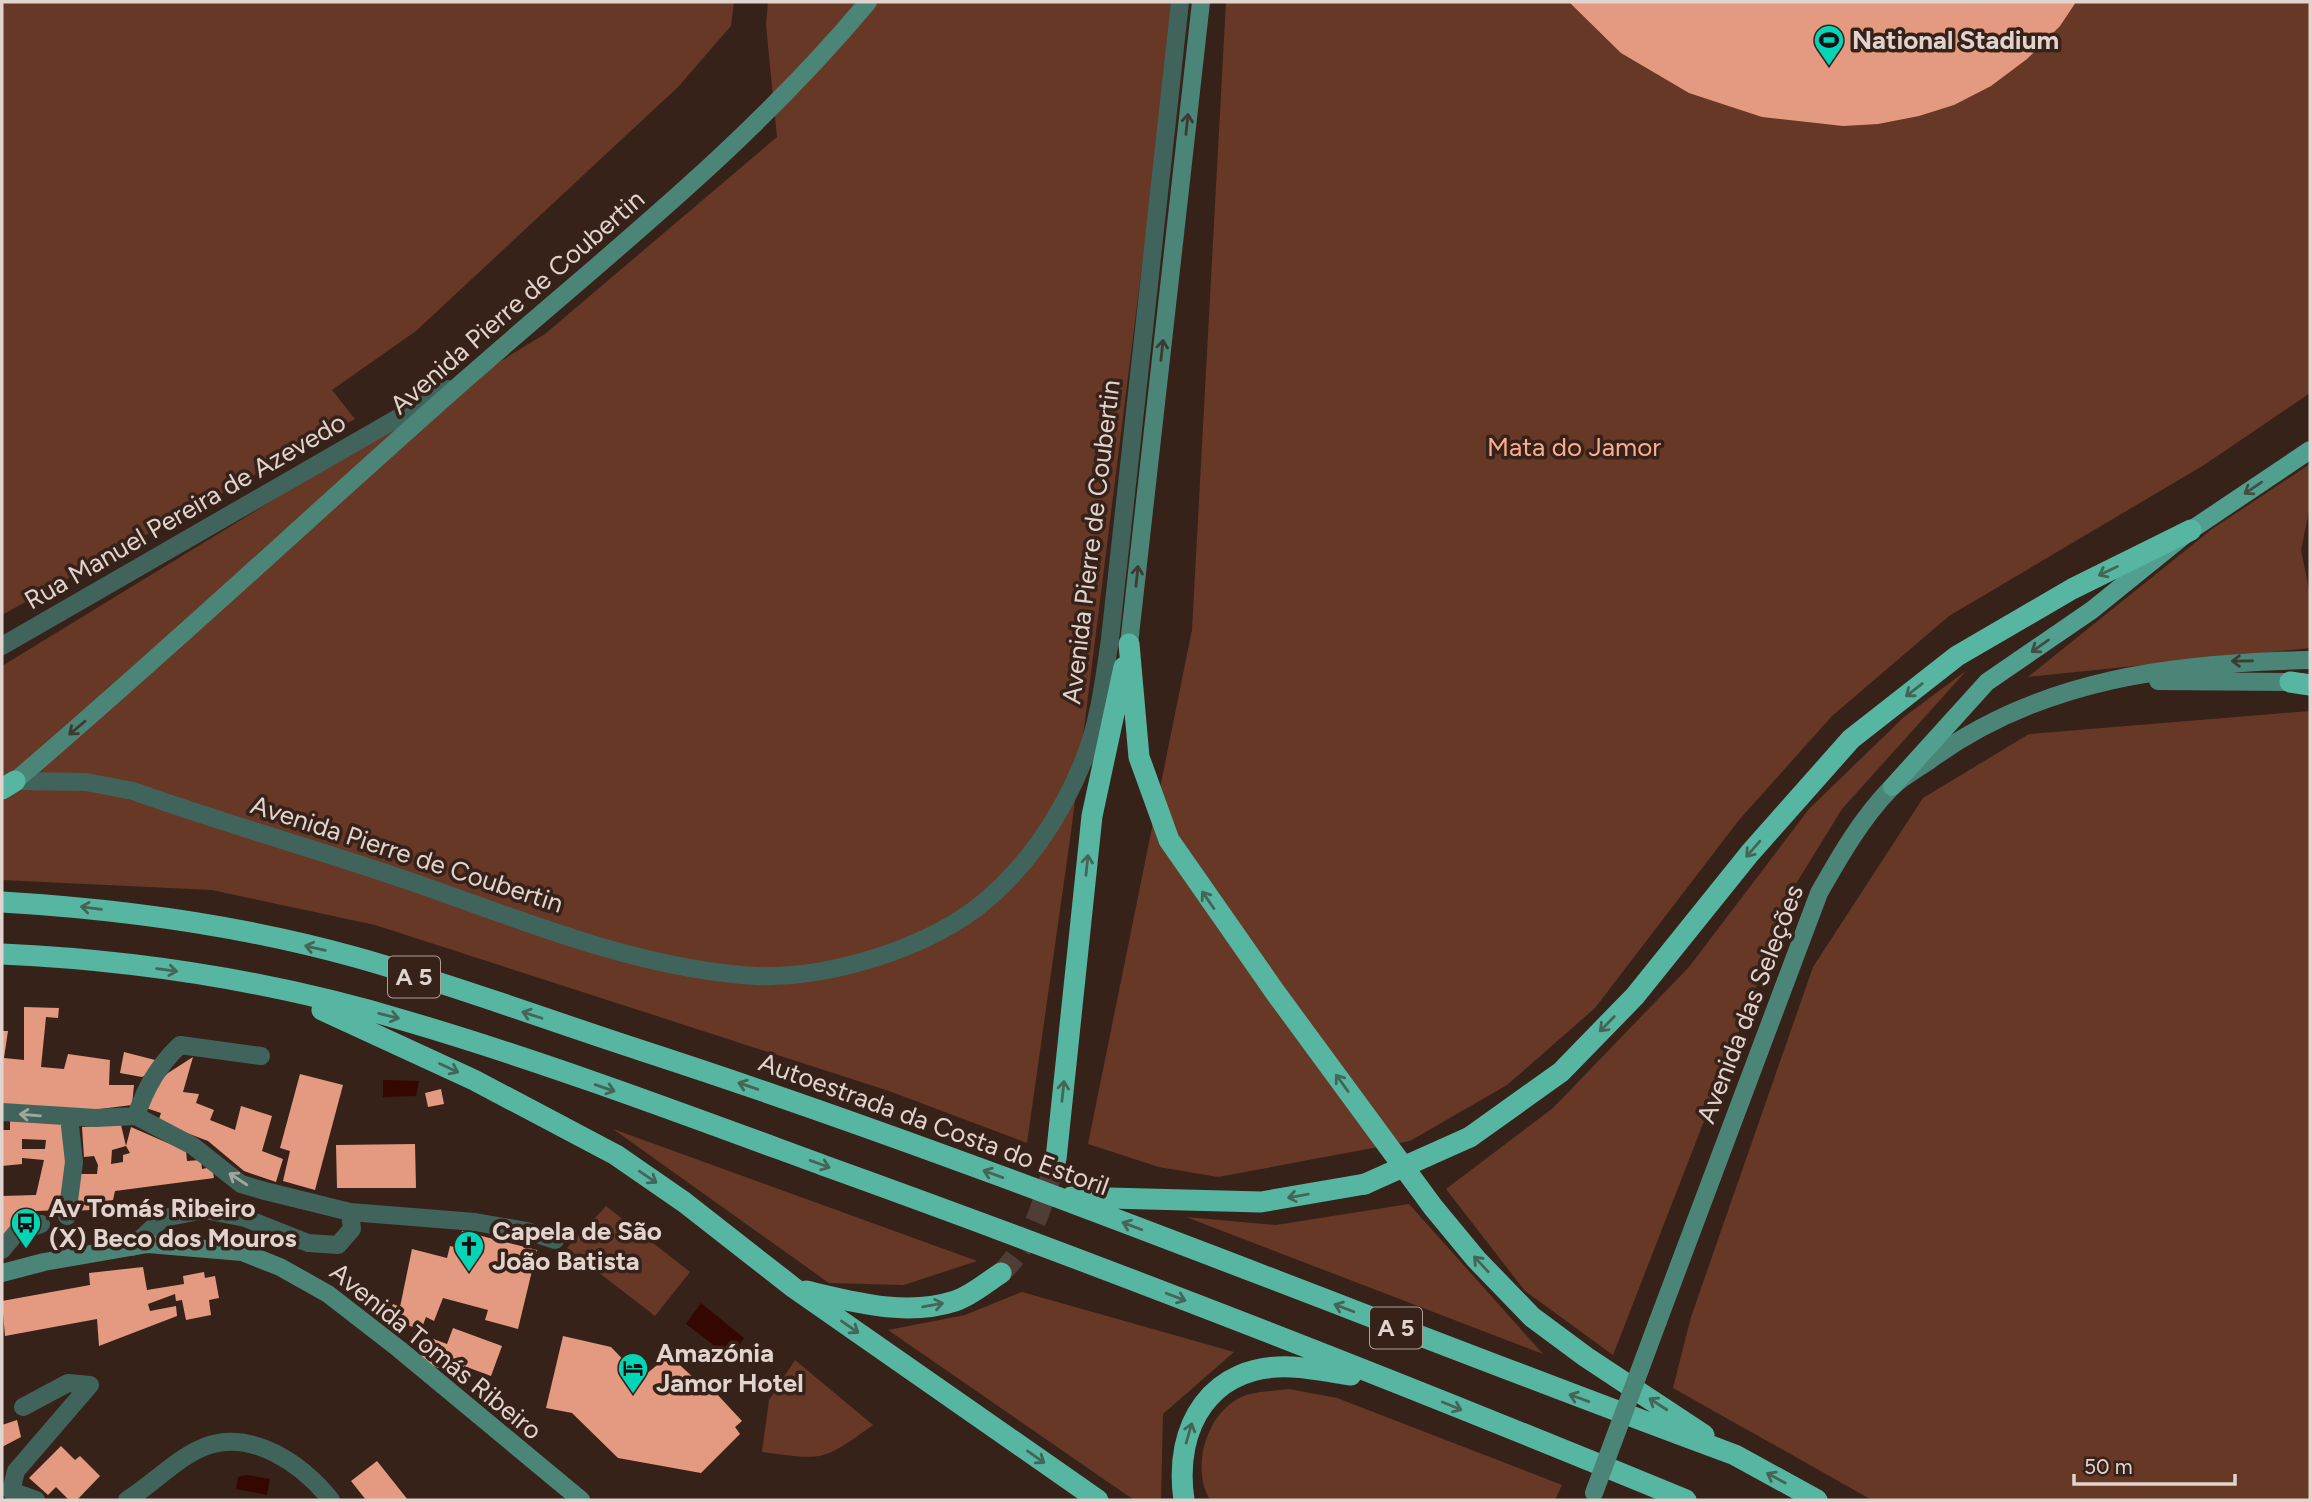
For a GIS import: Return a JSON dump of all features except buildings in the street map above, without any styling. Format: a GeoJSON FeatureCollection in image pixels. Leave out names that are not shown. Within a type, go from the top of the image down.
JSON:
{"type":"FeatureCollection","features":[{"type":"Feature","properties":{"kind":"highway"},"geometry":{"type":"LineString","coordinates":[[1057,1197],[1261,1202],[1365,1184],[1470,1137],[1561,1072],[1635,996],[1749,853],[1851,739],[1957,656],[2073,589],[2191,530]]}},
{"type":"Feature","properties":{"kind":"highway"},"geometry":{"type":"LineString","coordinates":[[1056,1159],[1092,816],[1129,644]]}},
{"type":"Feature","properties":{"kind":"highway"},"geometry":{"type":"LineString","coordinates":[[1129,644],[1139,757],[1169,840],[1205,896],[1433,1207],[1476,1259],[1532,1317],[1586,1357],[1735,1455]]}},
{"type":"Feature","properties":{"kind":"highway","name":"Autoestrada da Costa do Estoril"},"geometry":{"type":"LineString","coordinates":[[2,902],[87,907],[209,925],[354,957],[716,1075],[1057,1197],[1735,1455],[1816,1500]]}},
{"type":"Feature","properties":{"kind":"highway","name":"A 5"},"geometry":{"type":"LineString","coordinates":[[2,954],[67,957],[177,971],[275,989],[404,1020],[773,1147],[1044,1245],[1686,1500]]}},
{"type":"Feature","properties":{"kind":"highway"},"geometry":{"type":"LineString","coordinates":[[275,989],[474,1080],[567,1126],[684,1202],[794,1288],[1098,1500]]}},
{"type":"Feature","properties":{"kind":"highway"},"geometry":{"type":"LineString","coordinates":[[794,1288],[866,1305],[916,1308],[957,1301],[1001,1273]]}},
{"type":"Feature","properties":{"kind":"highway"},"geometry":{"type":"LineString","coordinates":[[1184,1500],[1181,1478],[1192,1423],[1200,1406],[1227,1383],[1249,1373],[1290,1367],[1389,1381]]}},
{"type":"Feature","properties":{"kind":"main road"},"geometry":{"type":"LineString","coordinates":[[1892,787],[1987,682],[2092,610],[2191,530],[2310,450]]}},
{"type":"Feature","properties":{"kind":"street","name":"Avenida Pierre de Coubertin"},"geometry":{"type":"LineString","coordinates":[[8,785],[129,684],[467,378],[728,153],[832,45],[869,2]]}},
{"type":"Feature","properties":{"kind":"street","name":"Avenida Pierre de Coubertin"},"geometry":{"type":"LineString","coordinates":[[8,785],[86,782],[133,791],[618,952],[713,972],[771,975],[838,967],[873,958],[908,944],[944,928],[974,909],[1007,880],[1048,832],[1084,761],[1100,701],[1110,639],[1180,2]]}},
{"type":"Feature","properties":{"kind":"street","name":"Avenida Pierre de Coubertin"},"geometry":{"type":"LineString","coordinates":[[1129,644],[1201,2]]}},
{"type":"Feature","properties":{"kind":"street","name":"Rua Manuel Pereira de Azevedo"},"geometry":{"type":"LineString","coordinates":[[2,646],[467,378]]}},
{"type":"Feature","properties":{"kind":"street","name":"Avenida das Seleções"},"geometry":{"type":"LineString","coordinates":[[1593,1498],[1819,894],[1853,833],[1892,787],[1955,742],[2031,703],[2076,688],[2220,662],[2310,660]]}},
{"type":"Feature","properties":{"kind":"street","name":"Avenida das Seleções"},"geometry":{"type":"LineString","coordinates":[[2120,680],[2304,683]]}},
{"type":"Feature","properties":{"kind":"street"},"geometry":{"type":"LineString","coordinates":[[136,1116],[146,1087],[162,1063],[180,1045],[261,1056]]}},
{"type":"Feature","properties":{"kind":"street"},"geometry":{"type":"LineString","coordinates":[[2,1112],[69,1117],[136,1116],[193,1146],[241,1184],[350,1212],[475,1222],[527,1231],[555,1240]]}},
{"type":"Feature","properties":{"kind":"street"},"geometry":{"type":"LineString","coordinates":[[67,1216],[74,1162],[69,1117]]}},
{"type":"Feature","properties":{"kind":"street"},"geometry":{"type":"LineString","coordinates":[[132,1247],[163,1218],[205,1210],[245,1218],[308,1243],[338,1245],[352,1229],[350,1212]]}},
{"type":"Feature","properties":{"kind":"street"},"geometry":{"type":"LineString","coordinates":[[2,1250],[16,1233],[41,1224]]}},
{"type":"Feature","properties":{"kind":"street","name":"Avenida Tomás Ribeiro"},"geometry":{"type":"LineString","coordinates":[[2,1273],[132,1247],[173,1245],[242,1252],[280,1267],[328,1294],[399,1349],[581,1500]]}},
{"type":"Feature","properties":{"kind":"street"},"geometry":{"type":"LineString","coordinates":[[23,1407],[68,1383],[90,1385],[16,1471],[11,1491],[36,1500]]}},
{"type":"Feature","properties":{"kind":"street"},"geometry":{"type":"LineString","coordinates":[[127,1500],[204,1447],[240,1444],[275,1453],[297,1466],[312,1476],[331,1500]]}},
{"type":"Feature","properties":{"kind":"green space"},"geometry":{"type":"Polygon","coordinates":[[[2,2],[734,2],[731,26],[678,87],[416,331],[332,390],[355,419],[2,615],[2,2]]]}},
{"type":"Feature","properties":{"kind":"green space"},"geometry":{"type":"Polygon","coordinates":[[[768,2],[1175,2],[1071,832],[1027,1143],[889,1091],[375,925],[212,890],[2,880],[2,666],[545,334],[777,137],[766,25],[768,2]]]}},
{"type":"Feature","properties":{"kind":"green space","name":"Mata do Jamor"},"geometry":{"type":"Polygon","coordinates":[[[1226,2],[2310,2],[2310,393],[2204,465],[1949,616],[1832,716],[1739,820],[1595,1008],[1507,1085],[1410,1141],[1218,1177],[1159,1167],[1088,1144],[1192,630],[1226,2]]]}},
{"type":"Feature","properties":{"kind":"green space"},"geometry":{"type":"Polygon","coordinates":[[[2310,464],[2310,506],[2301,550],[2310,595],[2310,648],[2028,677],[2212,529],[2310,464]]]}},
{"type":"Feature","properties":{"kind":"green space"},"geometry":{"type":"Polygon","coordinates":[[[1967,670],[1842,809],[1797,882],[1613,1355],[1525,1291],[1446,1189],[1553,1108],[1689,967],[1809,809],[1904,717],[1967,670]]]}},
{"type":"Feature","properties":{"kind":"green space"},"geometry":{"type":"Polygon","coordinates":[[[2310,711],[2310,1500],[1872,1500],[1673,1388],[1691,1317],[1813,967],[1923,798],[2029,734],[2310,711]]]}},
{"type":"Feature","properties":{"kind":"green space"},"geometry":{"type":"Polygon","coordinates":[[[613,1129],[977,1261],[904,1285],[829,1283],[613,1129]]]}},
{"type":"Feature","properties":{"kind":"green space"},"geometry":{"type":"Polygon","coordinates":[[[1409,1204],[1543,1354],[1186,1217],[1276,1225],[1409,1204]]]}},
{"type":"Feature","properties":{"kind":"green space"},"geometry":{"type":"Polygon","coordinates":[[[606,1206],[690,1272],[655,1316],[567,1248],[606,1206]]]}},
{"type":"Feature","properties":{"kind":"green space"},"geometry":{"type":"Polygon","coordinates":[[[1022,1292],[1234,1352],[1163,1414],[1161,1500],[1134,1500],[888,1330],[965,1315],[1022,1292]]]}},
{"type":"Feature","properties":{"kind":"green space"},"geometry":{"type":"Polygon","coordinates":[[[795,1360],[873,1425],[843,1446],[822,1455],[811,1457],[762,1452],[769,1400],[795,1360]]]}},
{"type":"Feature","properties":{"kind":"green space"},"geometry":{"type":"Polygon","coordinates":[[[1289,1389],[1337,1398],[1562,1485],[1555,1500],[1210,1500],[1204,1487],[1202,1456],[1212,1426],[1221,1413],[1232,1402],[1246,1395],[1289,1389]]]}},
{"type":"Feature","properties":{"kind":"shaded area"},"geometry":{"type":"Polygon","coordinates":[[[383,1080],[419,1081],[416,1096],[383,1097],[383,1080]]]}},
{"type":"Feature","properties":{"kind":"shaded area"},"geometry":{"type":"Polygon","coordinates":[[[701,1303],[744,1338],[739,1345],[742,1347],[729,1357],[686,1324],[701,1303]]]}},
{"type":"Feature","properties":{"kind":"shaded area"},"geometry":{"type":"Polygon","coordinates":[[[247,1475],[270,1479],[267,1495],[236,1489],[238,1477],[247,1475]]]}},
{"type":"Feature","properties":{"kind":"tunnel"},"geometry":{"type":"LineString","coordinates":[[1001,1273],[1022,1248],[1036,1220],[1056,1159]]}},
{"type":"Feature","properties":{"kind":"place","name":"National Stadium"},"geometry":{"type":"Point","coordinates":[1829,67]}},
{"type":"Feature","properties":{"kind":"place","name":"Av Tomás Ribeiro (X) Beco dos Mouros"},"geometry":{"type":"Point","coordinates":[26,1250]}},
{"type":"Feature","properties":{"kind":"place","name":"Capela de São João Batista"},"geometry":{"type":"Point","coordinates":[469,1273]}},
{"type":"Feature","properties":{"kind":"place","name":"Amazónia Jamor Hotel"},"geometry":{"type":"Point","coordinates":[633,1395]}}]}
